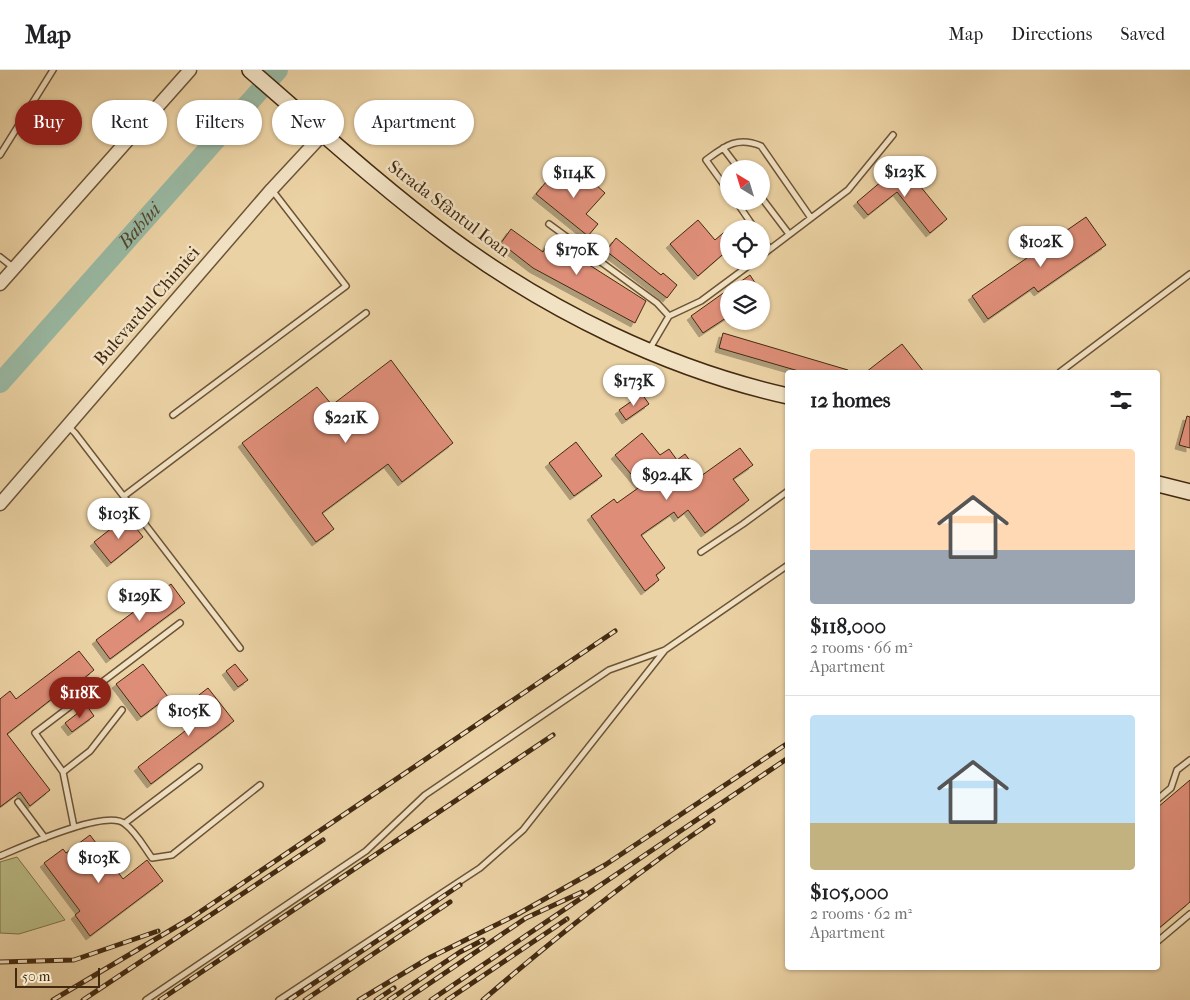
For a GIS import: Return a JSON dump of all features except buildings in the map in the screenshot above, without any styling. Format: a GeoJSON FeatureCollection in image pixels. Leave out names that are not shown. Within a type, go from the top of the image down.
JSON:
{"type":"FeatureCollection","features":[{"type":"Feature","properties":{"kind":"main road","name":"Strada Sfântul Ioan"},"geometry":{"type":"LineString","coordinates":[[250,70],[285,100]]}},
{"type":"Feature","properties":{"kind":"main road","name":"Strada Sfântul Ioan"},"geometry":{"type":"LineString","coordinates":[[336,145],[405,203],[487,264],[573,314],[648,351],[684,365],[785,395]]}},
{"type":"Feature","properties":{"kind":"main road"},"geometry":{"type":"LineString","coordinates":[[1160,484],[1190,492]]}},
{"type":"Feature","properties":{"kind":"street"},"geometry":{"type":"LineString","coordinates":[[0,284],[190,70]]}},
{"type":"Feature","properties":{"kind":"street","name":"Bulevardul Chimiei"},"geometry":{"type":"LineString","coordinates":[[0,504],[272,189],[313,145]]}},
{"type":"Feature","properties":{"kind":"lane"},"geometry":{"type":"LineString","coordinates":[[0,155],[52,70]]}},
{"type":"Feature","properties":{"kind":"lane"},"geometry":{"type":"LineString","coordinates":[[770,247],[848,190],[893,134]]}},
{"type":"Feature","properties":{"kind":"lane"},"geometry":{"type":"LineString","coordinates":[[720,179],[706,160],[727,145],[748,141],[761,146],[811,218]]}},
{"type":"Feature","properties":{"kind":"lane"},"geometry":{"type":"LineString","coordinates":[[723,148],[732,160]]}},
{"type":"Feature","properties":{"kind":"lane"},"geometry":{"type":"LineString","coordinates":[[173,416],[346,286],[279,195],[272,189]]}},
{"type":"Feature","properties":{"kind":"lane"},"geometry":{"type":"LineString","coordinates":[[770,209],[789,234]]}},
{"type":"Feature","properties":{"kind":"lane"},"geometry":{"type":"LineString","coordinates":[[549,224],[657,303],[668,316]]}},
{"type":"Feature","properties":{"kind":"lane"},"geometry":{"type":"LineString","coordinates":[[0,257],[14,268]]}},
{"type":"Feature","properties":{"kind":"lane"},"geometry":{"type":"LineString","coordinates":[[648,351],[668,316],[701,301],[743,270]]}},
{"type":"Feature","properties":{"kind":"lane"},"geometry":{"type":"LineString","coordinates":[[1063,370],[1190,274]]}},
{"type":"Feature","properties":{"kind":"lane"},"geometry":{"type":"LineString","coordinates":[[124,496],[366,313]]}},
{"type":"Feature","properties":{"kind":"lane"},"geometry":{"type":"LineString","coordinates":[[67,426],[75,433],[240,648]]}},
{"type":"Feature","properties":{"kind":"lane"},"geometry":{"type":"LineString","coordinates":[[701,552],[785,493]]}},
{"type":"Feature","properties":{"kind":"lane"},"geometry":{"type":"LineString","coordinates":[[146,1000],[366,851],[425,795],[601,675],[609,670],[665,650],[785,567]]}},
{"type":"Feature","properties":{"kind":"lane"},"geometry":{"type":"LineString","coordinates":[[74,827],[63,772],[35,733],[180,623]]}},
{"type":"Feature","properties":{"kind":"lane"},"geometry":{"type":"LineString","coordinates":[[279,1000],[480,868],[523,830],[665,650]]}},
{"type":"Feature","properties":{"kind":"lane"},"geometry":{"type":"LineString","coordinates":[[63,772],[90,751],[122,710]]}},
{"type":"Feature","properties":{"kind":"lane"},"geometry":{"type":"LineString","coordinates":[[1160,797],[1171,788],[1176,770],[1190,760]]}},
{"type":"Feature","properties":{"kind":"lane"},"geometry":{"type":"LineString","coordinates":[[125,823],[199,767]]}},
{"type":"Feature","properties":{"kind":"lane"},"geometry":{"type":"LineString","coordinates":[[0,856],[74,827],[112,819],[125,823],[152,858],[172,854],[260,785]]}},
{"type":"Feature","properties":{"kind":"lane"},"geometry":{"type":"LineString","coordinates":[[18,802],[45,838]]}},
{"type":"Feature","properties":{"kind":"lane"},"geometry":{"type":"LineString","coordinates":[[1160,939],[1190,914]]}},
{"type":"Feature","properties":{"kind":"green space"},"geometry":{"type":"Polygon","coordinates":[[[17,857],[65,920],[19,934],[0,933],[0,862],[17,857]]]}},
{"type":"Feature","properties":{"kind":"waterway","name":"Bahlui"},"geometry":{"type":"LineString","coordinates":[[0,383],[278,70]]}},
{"type":"Feature","properties":{"kind":"railway"},"geometry":{"type":"LineString","coordinates":[[53,1000],[191,918],[615,631]]}},
{"type":"Feature","properties":{"kind":"railway"},"geometry":{"type":"LineString","coordinates":[[160,1000],[553,735]]}},
{"type":"Feature","properties":{"kind":"railway"},"geometry":{"type":"LineString","coordinates":[[359,1000],[429,958],[518,914],[605,865],[785,745]]}},
{"type":"Feature","properties":{"kind":"railway"},"geometry":{"type":"LineString","coordinates":[[431,1000],[785,760]]}},
{"type":"Feature","properties":{"kind":"railway"},"geometry":{"type":"LineString","coordinates":[[483,1000],[595,907],[713,821]]}},
{"type":"Feature","properties":{"kind":"railway"},"geometry":{"type":"LineString","coordinates":[[83,1000],[323,840]]}},
{"type":"Feature","properties":{"kind":"railway"},"geometry":{"type":"LineString","coordinates":[[289,1000],[460,885]]}},
{"type":"Feature","properties":{"kind":"railway"},"geometry":{"type":"LineString","coordinates":[[405,1000],[526,918],[582,892]]}},
{"type":"Feature","properties":{"kind":"railway"},"geometry":{"type":"LineString","coordinates":[[305,1000],[450,902]]}},
{"type":"Feature","properties":{"kind":"railway"},"geometry":{"type":"LineString","coordinates":[[447,1000],[567,919]]}},
{"type":"Feature","properties":{"kind":"railway"},"geometry":{"type":"LineString","coordinates":[[0,962],[74,960],[158,931]]}},
{"type":"Feature","properties":{"kind":"railway"},"geometry":{"type":"LineString","coordinates":[[389,1000],[460,952],[483,940]]}},
{"type":"Feature","properties":{"kind":"railway"},"geometry":{"type":"LineString","coordinates":[[376,1000],[394,988]]}}]}
